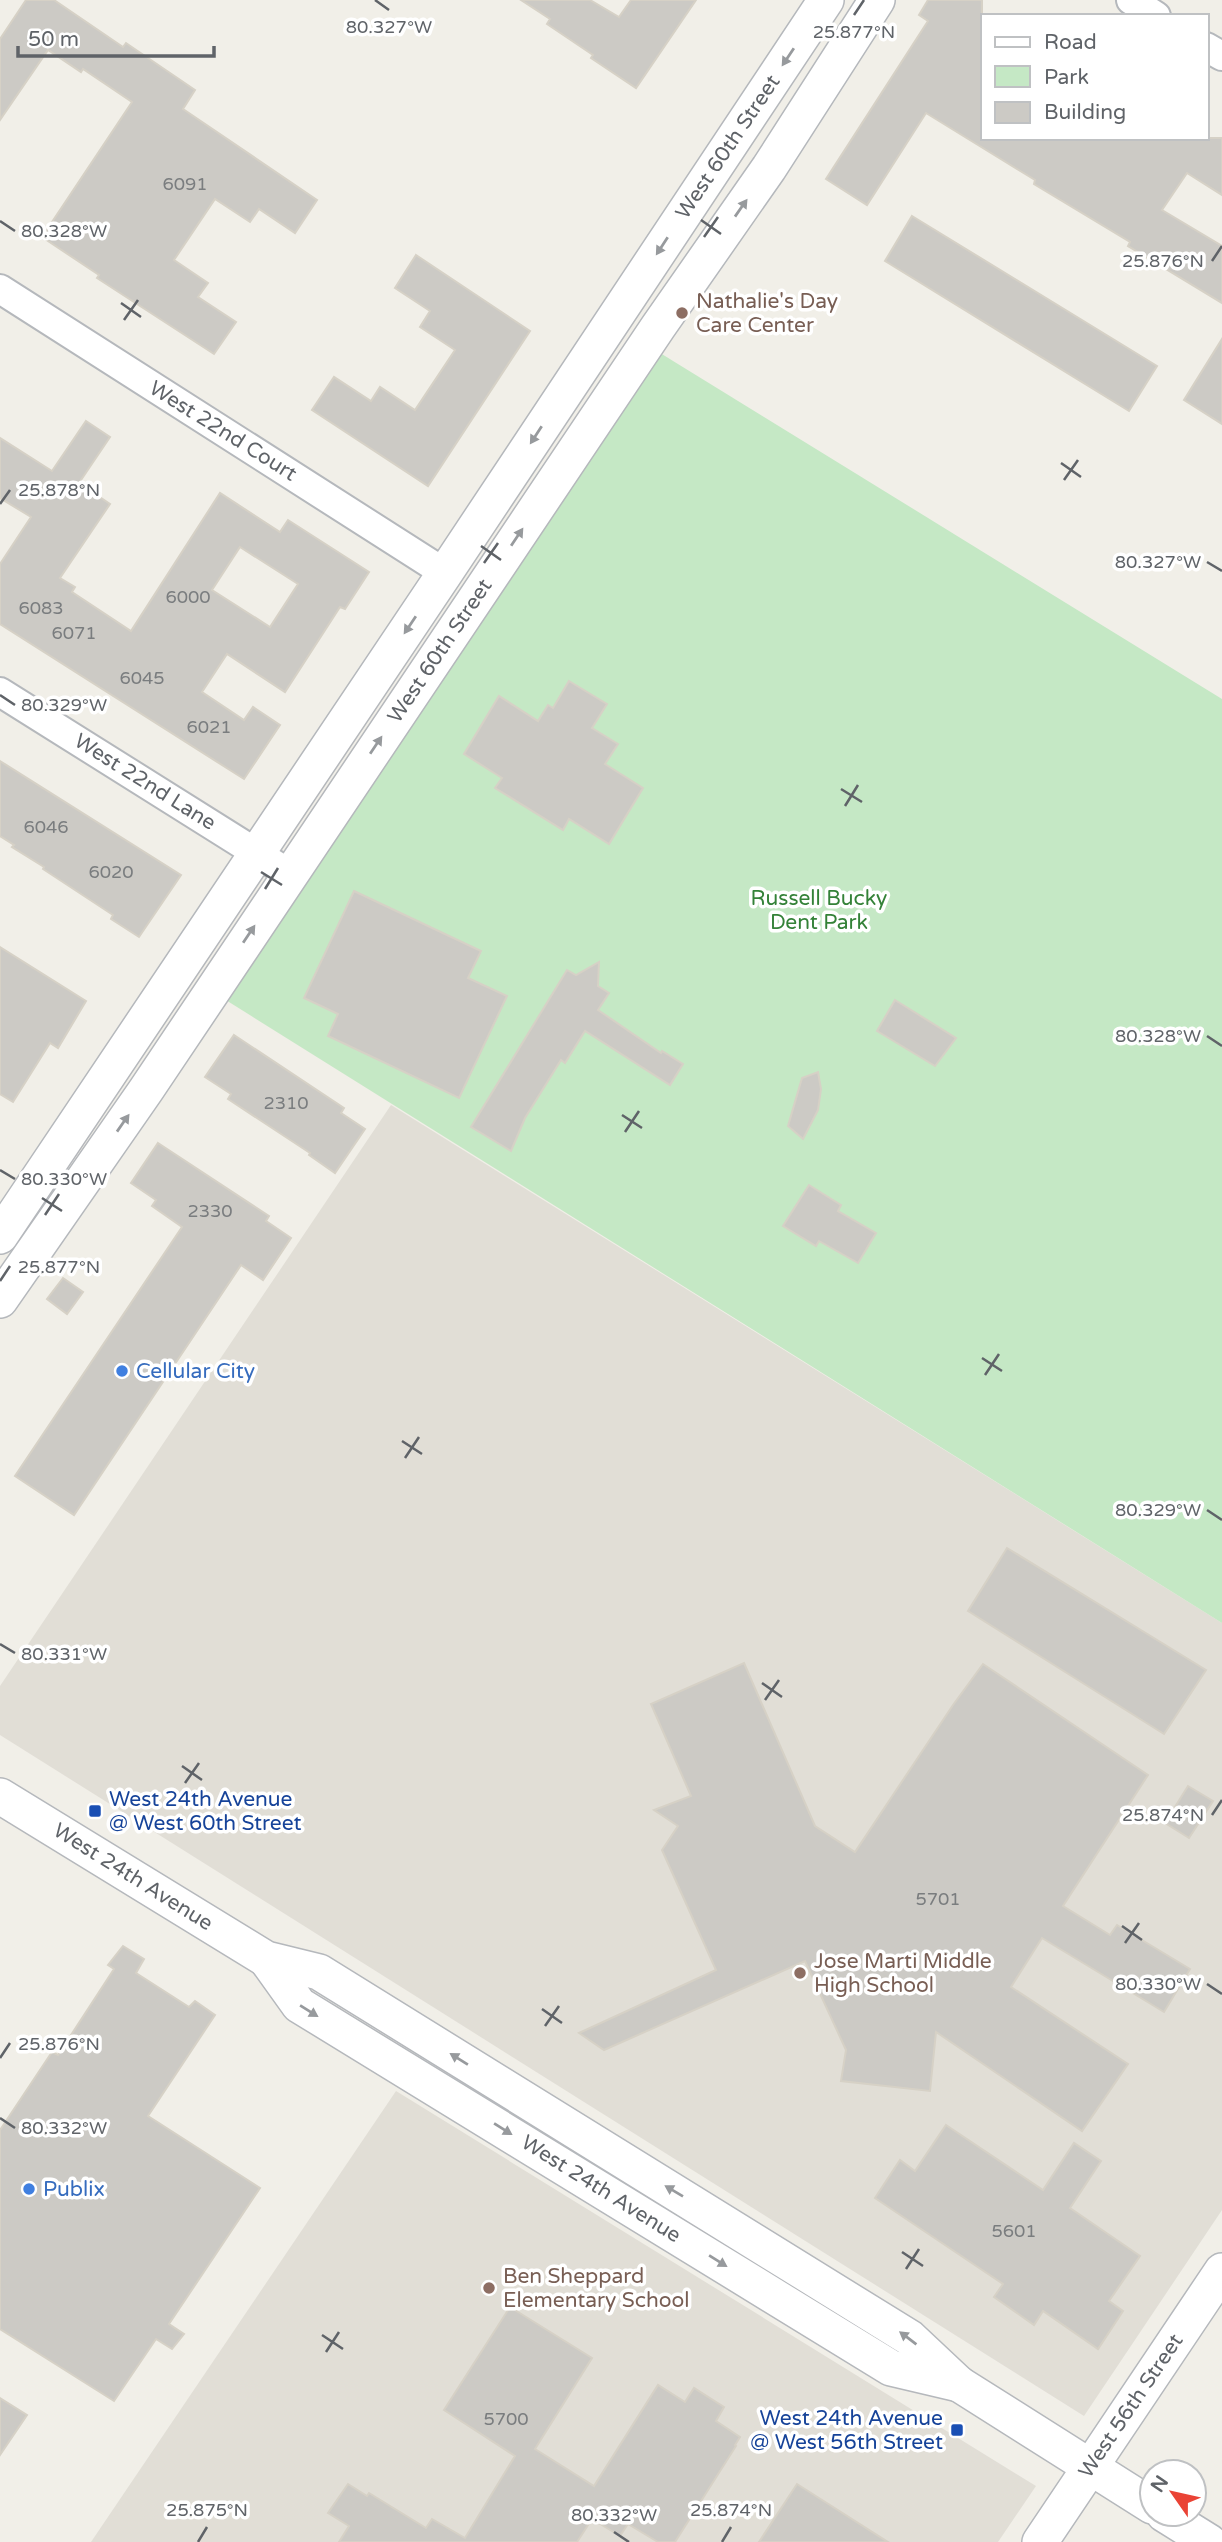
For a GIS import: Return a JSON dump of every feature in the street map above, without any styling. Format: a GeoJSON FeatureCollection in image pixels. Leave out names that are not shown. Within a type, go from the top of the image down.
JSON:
{"type":"FeatureCollection","features":[{"type":"Feature","properties":{"kind":"street","name":"West 60th Street"},"geometry":{"type":"LineString","coordinates":[[0,1236],[826,0]]}},
{"type":"Feature","properties":{"kind":"street"},"geometry":{"type":"LineString","coordinates":[[832,0],[872,9]]}},
{"type":"Feature","properties":{"kind":"street"},"geometry":{"type":"LineString","coordinates":[[1131,0],[1153,14]]}},
{"type":"Feature","properties":{"kind":"street","name":"West 60th Street"},"geometry":{"type":"LineString","coordinates":[[0,1300],[86,1177],[658,327],[769,168],[872,9]]}},
{"type":"Feature","properties":{"kind":"street","name":"West 22nd Court"},"geometry":{"type":"LineString","coordinates":[[0,289],[445,573]]}},
{"type":"Feature","properties":{"kind":"street","name":"West 22nd Lane"},"geometry":{"type":"LineString","coordinates":[[0,692],[290,874]]}},
{"type":"Feature","properties":{"kind":"street"},"geometry":{"type":"LineString","coordinates":[[86,1177],[80,1152],[79,1129],[88,1105]]}},
{"type":"Feature","properties":{"kind":"street","name":"West 24th Avenue"},"geometry":{"type":"LineString","coordinates":[[0,1796],[266,1959],[319,1972],[910,2338],[958,2384],[1138,2497]]}},
{"type":"Feature","properties":{"kind":"street","name":"West 56th Street"},"geometry":{"type":"LineString","coordinates":[[1040,2542],[1222,2271]]}},
{"type":"Feature","properties":{"kind":"street"},"geometry":{"type":"LineString","coordinates":[[1186,2528],[1209,2542]]}},
{"type":"Feature","properties":{"kind":"shaded area","name":"Jose Marti Middle High School"},"geometry":{"type":"Polygon","coordinates":[[[391,1105],[1222,1623],[1222,2210],[1084,2416],[0,1735],[0,1686],[391,1105]]]}},
{"type":"Feature","properties":{"kind":"shaded area","name":"Ben Sheppard Elementary School"},"geometry":{"type":"Polygon","coordinates":[[[396,2091],[1036,2486],[998,2542],[91,2542],[396,2091]]]}},
{"type":"Feature","properties":{"kind":"green space","name":"Russell Bucky Dent Park"},"geometry":{"type":"Polygon","coordinates":[[[639,340],[1222,699],[1222,1623],[213,992],[639,340]]]}},
{"type":"Feature","properties":{"kind":"building"},"geometry":{"type":"Polygon","coordinates":[[[26,0],[54,0],[123,47],[126,43],[195,90],[183,109],[317,200],[295,233],[259,209],[250,222],[215,199],[174,260],[208,283],[198,297],[236,322],[214,354],[97,278],[99,275],[42,237],[132,102],[83,69],[81,72],[48,50],[0,120],[0,39],[26,0]]]}},
{"type":"Feature","properties":{"kind":"building"},"geometry":{"type":"Polygon","coordinates":[[[521,0],[590,0],[619,17],[631,0],[696,0],[636,88],[591,58],[593,55],[547,24],[550,19],[521,0]]]}},
{"type":"Feature","properties":{"kind":"building"},"geometry":{"type":"Polygon","coordinates":[[[928,0],[982,0],[981,140],[1222,138],[1222,195],[1187,173],[1162,210],[1222,246],[1222,303],[1128,246],[1130,242],[1034,184],[1035,180],[926,113],[867,205],[826,179],[928,21],[919,15],[928,0]]]}},
{"type":"Feature","properties":{"kind":"building"},"geometry":{"type":"Polygon","coordinates":[[[912,216],[1157,366],[1129,411],[885,261],[912,216]]]}},
{"type":"Feature","properties":{"kind":"building"},"geometry":{"type":"Polygon","coordinates":[[[416,255],[530,331],[428,486],[312,410],[334,377],[371,401],[380,387],[415,410],[455,350],[420,327],[430,311],[395,288],[416,255]]]}},
{"type":"Feature","properties":{"kind":"building"},"geometry":{"type":"Polygon","coordinates":[[[1222,339],[1222,424],[1184,400],[1222,339]]]}},
{"type":"Feature","properties":{"kind":"building"},"geometry":{"type":"Polygon","coordinates":[[[86,421],[110,437],[79,483],[110,504],[60,578],[75,587],[72,592],[131,631],[220,493],[280,532],[288,520],[369,572],[345,609],[340,607],[285,692],[227,654],[202,692],[244,720],[253,707],[280,725],[244,779],[0,624],[0,564],[31,517],[0,498],[0,438],[52,471],[86,421]],[[240,547],[212,590],[270,627],[298,584],[240,547]]]}},
{"type":"Feature","properties":{"kind":"building"},"geometry":{"type":"Polygon","coordinates":[[[569,681],[607,704],[592,728],[618,744],[605,764],[643,788],[609,844],[569,819],[563,830],[495,788],[502,778],[464,754],[499,696],[538,721],[548,705],[553,708],[569,681]]]}},
{"type":"Feature","properties":{"kind":"building"},"geometry":{"type":"Polygon","coordinates":[[[0,761],[181,875],[139,937],[111,919],[113,915],[43,869],[44,867],[0,836],[0,761]]]}},
{"type":"Feature","properties":{"kind":"building"},"geometry":{"type":"Polygon","coordinates":[[[354,891],[481,951],[468,978],[507,996],[459,1098],[328,1036],[338,1014],[304,998],[354,891]]]}},
{"type":"Feature","properties":{"kind":"building"},"geometry":{"type":"Polygon","coordinates":[[[0,947],[86,1001],[58,1048],[50,1043],[13,1102],[0,1094],[0,947]]]}},
{"type":"Feature","properties":{"kind":"building"},"geometry":{"type":"Polygon","coordinates":[[[599,962],[598,986],[609,993],[598,1010],[661,1053],[662,1051],[683,1064],[670,1085],[585,1031],[565,1063],[561,1060],[525,1118],[511,1151],[471,1127],[567,970],[576,975],[599,962]]]}},
{"type":"Feature","properties":{"kind":"building"},"geometry":{"type":"Polygon","coordinates":[[[895,1000],[956,1038],[935,1066],[877,1031],[895,1000]]]}},
{"type":"Feature","properties":{"kind":"building"},"geometry":{"type":"Polygon","coordinates":[[[234,1035],[344,1108],[341,1113],[365,1129],[335,1173],[309,1155],[310,1153],[228,1099],[231,1094],[205,1077],[234,1035]]]}},
{"type":"Feature","properties":{"kind":"building"},"geometry":{"type":"Polygon","coordinates":[[[818,1072],[821,1089],[818,1110],[803,1139],[788,1126],[802,1078],[818,1072]]]}},
{"type":"Feature","properties":{"kind":"building"},"geometry":{"type":"Polygon","coordinates":[[[158,1143],[269,1216],[266,1221],[291,1238],[263,1280],[241,1265],[74,1515],[15,1476],[182,1227],[152,1206],[156,1200],[131,1183],[158,1143]]]}},
{"type":"Feature","properties":{"kind":"building"},"geometry":{"type":"Polygon","coordinates":[[[809,1185],[841,1205],[838,1211],[876,1233],[858,1263],[819,1241],[816,1246],[783,1226],[809,1185]]]}},
{"type":"Feature","properties":{"kind":"building"},"geometry":{"type":"Polygon","coordinates":[[[63,1278],[83,1292],[67,1314],[47,1299],[63,1278]]]}},
{"type":"Feature","properties":{"kind":"building"},"geometry":{"type":"Polygon","coordinates":[[[1007,1548],[1206,1670],[1164,1734],[968,1611],[1007,1548]]]}},
{"type":"Feature","properties":{"kind":"building"},"geometry":{"type":"Polygon","coordinates":[[[744,1663],[815,1826],[855,1852],[983,1664],[1148,1775],[1063,1906],[1110,1935],[1117,1925],[1190,1969],[1164,2012],[1042,1938],[1011,1987],[1128,2064],[1082,2131],[936,2032],[930,2091],[841,2081],[846,2050],[805,1961],[604,2050],[579,2033],[716,1970],[662,1850],[678,1826],[654,1810],[691,1796],[651,1704],[744,1663]]]}},
{"type":"Feature","properties":{"kind":"building"},"geometry":{"type":"Polygon","coordinates":[[[1188,1786],[1213,1801],[1189,1838],[1165,1823],[1188,1786]]]}},
{"type":"Feature","properties":{"kind":"building"},"geometry":{"type":"Polygon","coordinates":[[[123,1946],[144,1959],[136,1973],[189,2007],[195,2001],[215,2015],[148,2116],[260,2188],[169,2324],[184,2334],[172,2349],[156,2339],[114,2401],[0,2329],[0,2130],[52,2052],[58,2055],[114,1969],[108,1965],[123,1946]]]}},
{"type":"Feature","properties":{"kind":"building"},"geometry":{"type":"Polygon","coordinates":[[[946,2125],[1043,2190],[1074,2143],[1101,2161],[1070,2208],[1140,2256],[1109,2301],[1123,2311],[1098,2349],[1043,2311],[1034,2325],[994,2297],[1003,2284],[875,2198],[900,2160],[915,2171],[946,2125]]]}},
{"type":"Feature","properties":{"kind":"building"},"geometry":{"type":"Polygon","coordinates":[[[510,2307],[592,2358],[535,2449],[594,2486],[658,2385],[685,2402],[694,2388],[724,2407],[716,2421],[740,2437],[675,2542],[658,2542],[628,2524],[620,2536],[592,2519],[577,2542],[339,2542],[349,2526],[328,2513],[348,2484],[367,2496],[369,2493],[426,2528],[432,2519],[465,2538],[515,2456],[444,2410],[510,2307]]]}},
{"type":"Feature","properties":{"kind":"building"},"geometry":{"type":"Polygon","coordinates":[[[0,2398],[27,2415],[0,2455],[0,2398]]]}},
{"type":"Feature","properties":{"kind":"building"},"geometry":{"type":"Polygon","coordinates":[[[797,2484],[888,2542],[759,2542],[797,2484]]]}},
{"type":"Feature","properties":{"kind":"place","name":"Nathalie's Day Care Center"},"geometry":{"type":"Point","coordinates":[682,313]}},
{"type":"Feature","properties":{"kind":"place","name":"Cellular City"},"geometry":{"type":"Point","coordinates":[122,1371]}},
{"type":"Feature","properties":{"kind":"place","name":"West 24th Avenue @ West 60th Street"},"geometry":{"type":"Point","coordinates":[95,1811]}},
{"type":"Feature","properties":{"kind":"place","name":"Jose Marti Middle High School"},"geometry":{"type":"Point","coordinates":[800,1973]}},
{"type":"Feature","properties":{"kind":"place","name":"Publix"},"geometry":{"type":"Point","coordinates":[29,2189]}},
{"type":"Feature","properties":{"kind":"place","name":"Ben Sheppard Elementary School"},"geometry":{"type":"Point","coordinates":[489,2288]}},
{"type":"Feature","properties":{"kind":"place","name":"West 24th Avenue @ West 56th Street"},"geometry":{"type":"Point","coordinates":[957,2430]}}]}
